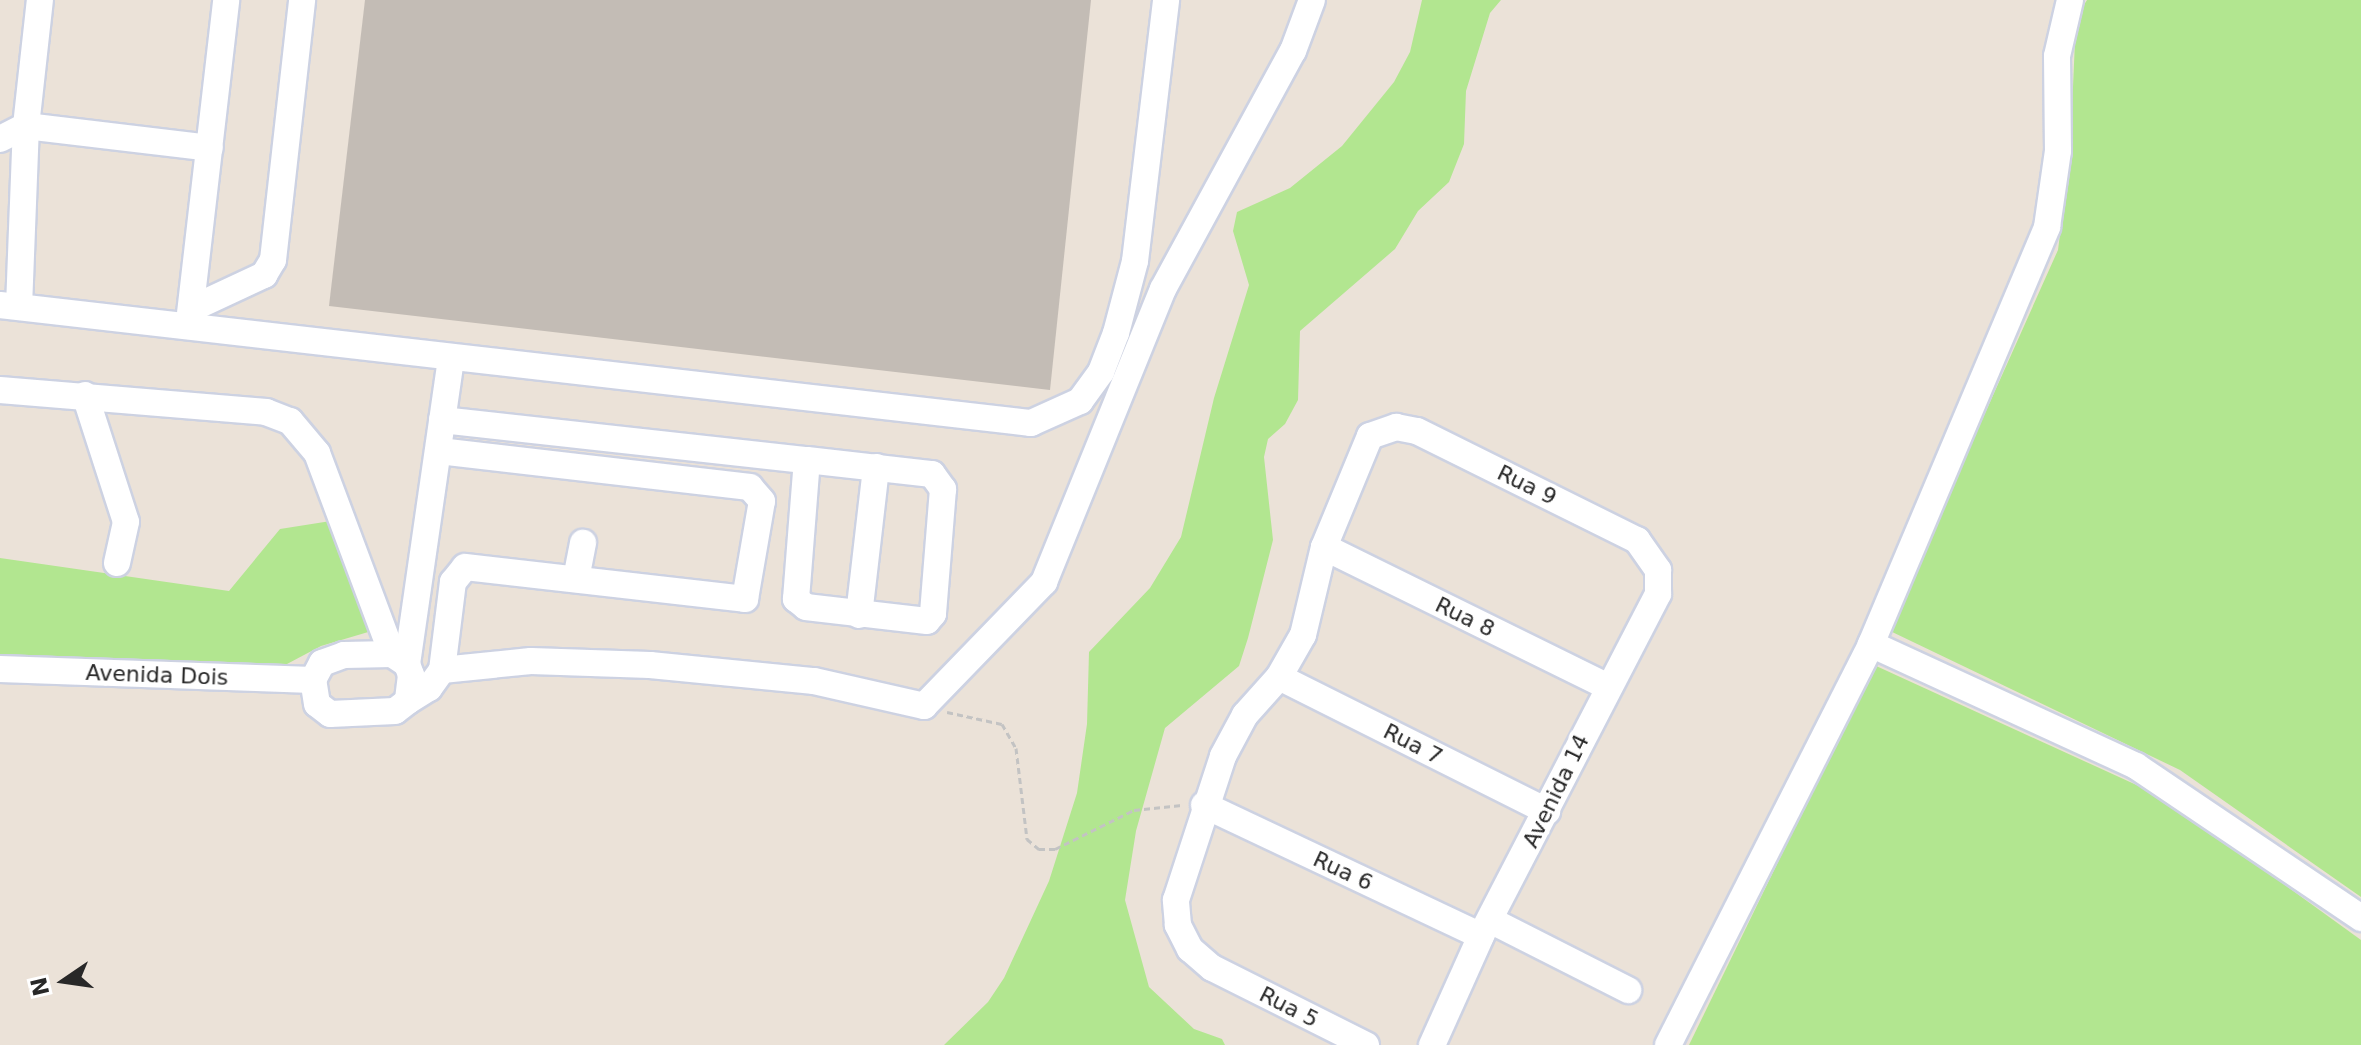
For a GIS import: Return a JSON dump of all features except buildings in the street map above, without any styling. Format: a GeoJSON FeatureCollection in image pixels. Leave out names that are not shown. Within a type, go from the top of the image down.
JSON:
{"type":"FeatureCollection","features":[{"type":"Feature","properties":{"kind":"street"},"geometry":{"type":"LineString","coordinates":[[40,0],[10,306],[190,319],[451,359],[1031,423],[1056,416],[1080,401],[1101,372],[1120,319],[1135,261],[1166,0]]}},
{"type":"Feature","properties":{"kind":"street"},"geometry":{"type":"LineString","coordinates":[[190,319],[226,0]]}},
{"type":"Feature","properties":{"kind":"street"},"geometry":{"type":"LineString","coordinates":[[190,319],[264,275],[273,260],[302,0]]}},
{"type":"Feature","properties":{"kind":"street"},"geometry":{"type":"LineString","coordinates":[[442,670],[531,661],[650,665],[814,681],[924,706],[1044,582],[1163,289],[1293,51],[1312,0]]}},
{"type":"Feature","properties":{"kind":"street"},"geometry":{"type":"LineString","coordinates":[[1668,1045],[1871,644],[2047,227],[2058,151],[2057,56],[2070,0]]}},
{"type":"Feature","properties":{"kind":"street"},"geometry":{"type":"LineString","coordinates":[[0,139],[26,126],[210,148]]}},
{"type":"Feature","properties":{"kind":"street"},"geometry":{"type":"LineString","coordinates":[[400,659],[415,612],[451,359]]}},
{"type":"Feature","properties":{"kind":"street"},"geometry":{"type":"LineString","coordinates":[[0,390],[266,412],[290,421],[317,453],[400,659],[408,701]]}},
{"type":"Feature","properties":{"kind":"street"},"geometry":{"type":"LineString","coordinates":[[85,395],[126,522],[117,563]]}},
{"type":"Feature","properties":{"kind":"street"},"geometry":{"type":"LineString","coordinates":[[442,420],[876,467],[932,474],[943,489],[933,614],[917,623],[806,607],[796,599],[807,460]]}},
{"type":"Feature","properties":{"kind":"street","name":"Rua 9"},"geometry":{"type":"LineString","coordinates":[[1324,547],[1370,436],[1396,427],[1417,431],[1637,540]]}},
{"type":"Feature","properties":{"kind":"street"},"geometry":{"type":"LineString","coordinates":[[400,659],[331,659],[322,663],[313,686],[317,704],[330,714],[384,715],[429,688],[442,670],[453,582],[465,567],[745,599],[760,494],[750,487],[439,451]]}},
{"type":"Feature","properties":{"kind":"street"},"geometry":{"type":"LineString","coordinates":[[859,615],[876,467]]}},
{"type":"Feature","properties":{"kind":"street","name":"Avenida 14"},"geometry":{"type":"LineString","coordinates":[[1432,1045],[1485,928],[1547,811],[1607,686],[1658,594],[1658,570],[1637,540]]}},
{"type":"Feature","properties":{"kind":"street"},"geometry":{"type":"LineString","coordinates":[[576,579],[583,543]]}},
{"type":"Feature","properties":{"kind":"street"},"geometry":{"type":"LineString","coordinates":[[1204,805],[1245,715],[1279,677],[1303,635],[1324,547]]}},
{"type":"Feature","properties":{"kind":"street","name":"Rua 8"},"geometry":{"type":"LineString","coordinates":[[1324,547],[1607,686]]}},
{"type":"Feature","properties":{"kind":"street"},"geometry":{"type":"LineString","coordinates":[[415,612],[449,615]]}},
{"type":"Feature","properties":{"kind":"street"},"geometry":{"type":"LineString","coordinates":[[1871,644],[2136,766],[2361,918]]}},
{"type":"Feature","properties":{"kind":"street","name":"Avenida Dois"},"geometry":{"type":"LineString","coordinates":[[0,669],[313,686]]}},
{"type":"Feature","properties":{"kind":"street","name":"Rua 7"},"geometry":{"type":"LineString","coordinates":[[1279,677],[1547,811]]}},
{"type":"Feature","properties":{"kind":"street","name":"Avenida Dois"},"geometry":{"type":"LineString","coordinates":[[0,684],[313,686]]}},
{"type":"Feature","properties":{"kind":"street","name":"Rua 6"},"geometry":{"type":"LineString","coordinates":[[1204,805],[1628,990]]}},
{"type":"Feature","properties":{"kind":"street","name":"Rua 5"},"geometry":{"type":"LineString","coordinates":[[1204,805],[1176,900],[1178,925],[1190,949],[1212,968],[1366,1045]]}},
{"type":"Feature","properties":{"kind":"path"},"geometry":{"type":"LineString","coordinates":[[924,706],[1002,724],[1016,748],[1027,839],[1039,849],[1055,849],[1134,810],[1204,805]]}},
{"type":"Feature","properties":{"kind":"green space"},"geometry":{"type":"Polygon","coordinates":[[[1422,0],[1501,0],[1490,13],[1466,91],[1464,144],[1449,182],[1418,211],[1395,249],[1300,331],[1298,400],[1285,424],[1268,439],[1264,457],[1273,540],[1239,666],[1165,728],[1136,831],[1125,900],[1149,987],[1194,1029],[1222,1039],[1225,1045],[944,1045],[988,1002],[1004,978],[1049,881],[1077,793],[1087,724],[1089,652],[1150,588],[1181,537],[1214,398],[1249,285],[1233,231],[1237,212],[1290,188],[1342,146],[1394,82],[1410,52],[1422,0]]]}},
{"type":"Feature","properties":{"kind":"green space"},"geometry":{"type":"Polygon","coordinates":[[[2087,0],[2361,0],[2361,897],[2180,770],[1888,630],[2058,250],[2070,155],[2076,18],[2087,0]]]}},
{"type":"Feature","properties":{"kind":"green space"},"geometry":{"type":"Polygon","coordinates":[[[337,520],[375,630],[321,646],[287,664],[0,658],[0,558],[229,591],[280,529],[337,520]]]}},
{"type":"Feature","properties":{"kind":"green space"},"geometry":{"type":"Polygon","coordinates":[[[1874,665],[2165,798],[2361,940],[2361,1045],[1689,1045],[1874,665]]]}}]}
